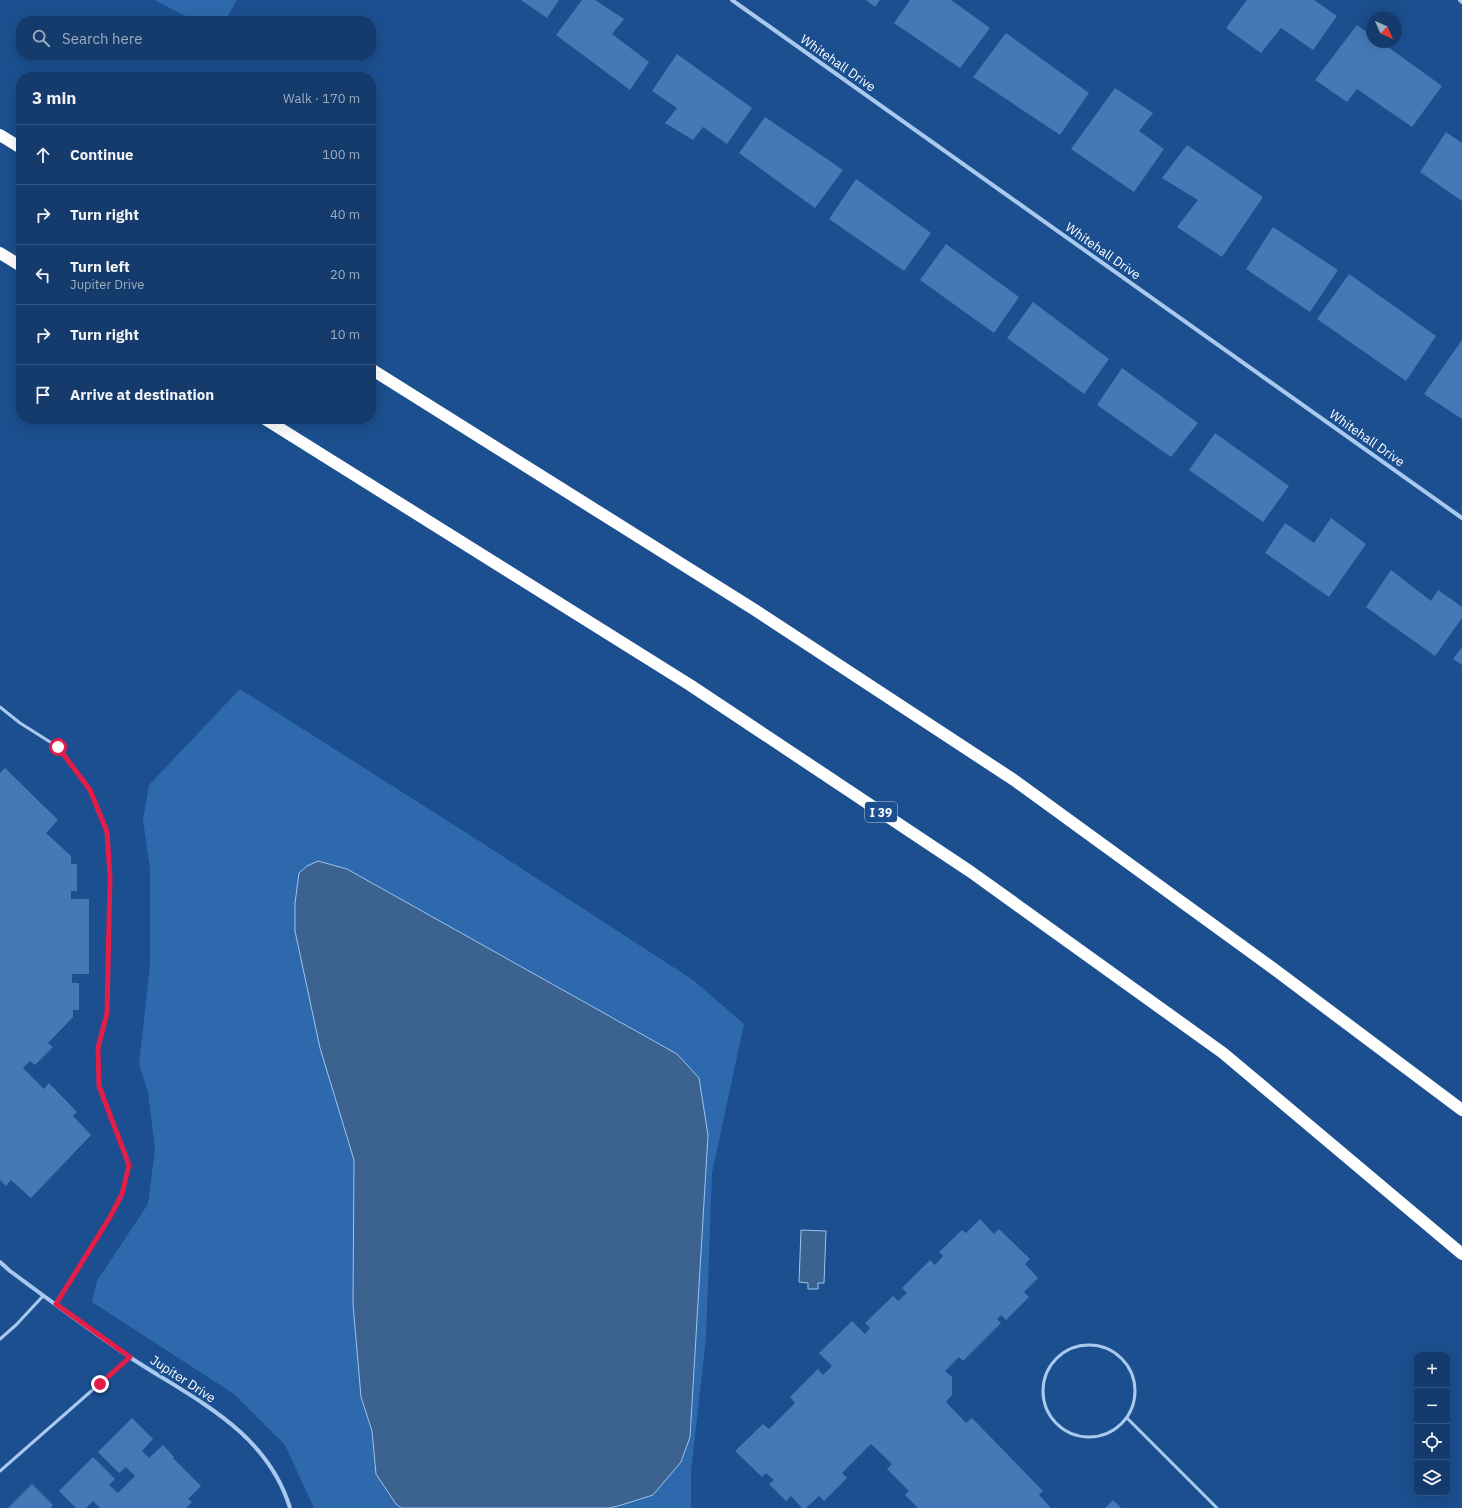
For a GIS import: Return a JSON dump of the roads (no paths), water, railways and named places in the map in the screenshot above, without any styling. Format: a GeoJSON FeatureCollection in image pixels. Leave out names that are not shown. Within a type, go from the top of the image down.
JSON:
{"type":"FeatureCollection","features":[{"type":"Feature","properties":{"kind":"highway"},"geometry":{"type":"LineString","coordinates":[[0,135],[16,145]]}},
{"type":"Feature","properties":{"kind":"highway"},"geometry":{"type":"LineString","coordinates":[[0,253],[16,263]]}},
{"type":"Feature","properties":{"kind":"highway"},"geometry":{"type":"LineString","coordinates":[[376,371],[755,610],[1014,780],[1274,969],[1462,1110]]}},
{"type":"Feature","properties":{"kind":"highway","name":"I 39"},"geometry":{"type":"LineString","coordinates":[[273,424],[690,685],[971,872],[1223,1053],[1462,1254]]}},
{"type":"Feature","properties":{"kind":"street","name":"Whitehall Drive"},"geometry":{"type":"LineString","coordinates":[[732,0],[1462,518]]}},
{"type":"Feature","properties":{"kind":"street","name":"Jupiter Drive"},"geometry":{"type":"LineString","coordinates":[[0,1262],[43,1296],[130,1357],[191,1394],[238,1430],[260,1451],[276,1476],[290,1508]]}},
{"type":"Feature","properties":{"kind":"lane"},"geometry":{"type":"LineString","coordinates":[[0,707],[20,723],[58,747],[90,790],[107,832],[110,877],[107,1013],[98,1048],[99,1086],[129,1165],[122,1194],[110,1217],[56,1304]]}},
{"type":"Feature","properties":{"kind":"lane"},"geometry":{"type":"LineString","coordinates":[[0,1339],[16,1325],[43,1296]]}},
{"type":"Feature","properties":{"kind":"lane"},"geometry":{"type":"LineString","coordinates":[[1096,1344],[1111,1350],[1124,1359],[1132,1372],[1136,1388],[1134,1404],[1127,1418],[1116,1429],[1103,1435],[1088,1438],[1074,1435],[1061,1428],[1050,1417],[1044,1404],[1042,1389],[1045,1375],[1053,1361],[1066,1351],[1080,1345],[1096,1344]]}},
{"type":"Feature","properties":{"kind":"lane"},"geometry":{"type":"LineString","coordinates":[[0,1471],[130,1357]]}},
{"type":"Feature","properties":{"kind":"lane"},"geometry":{"type":"LineString","coordinates":[[1127,1418],[1217,1508]]}}]}
